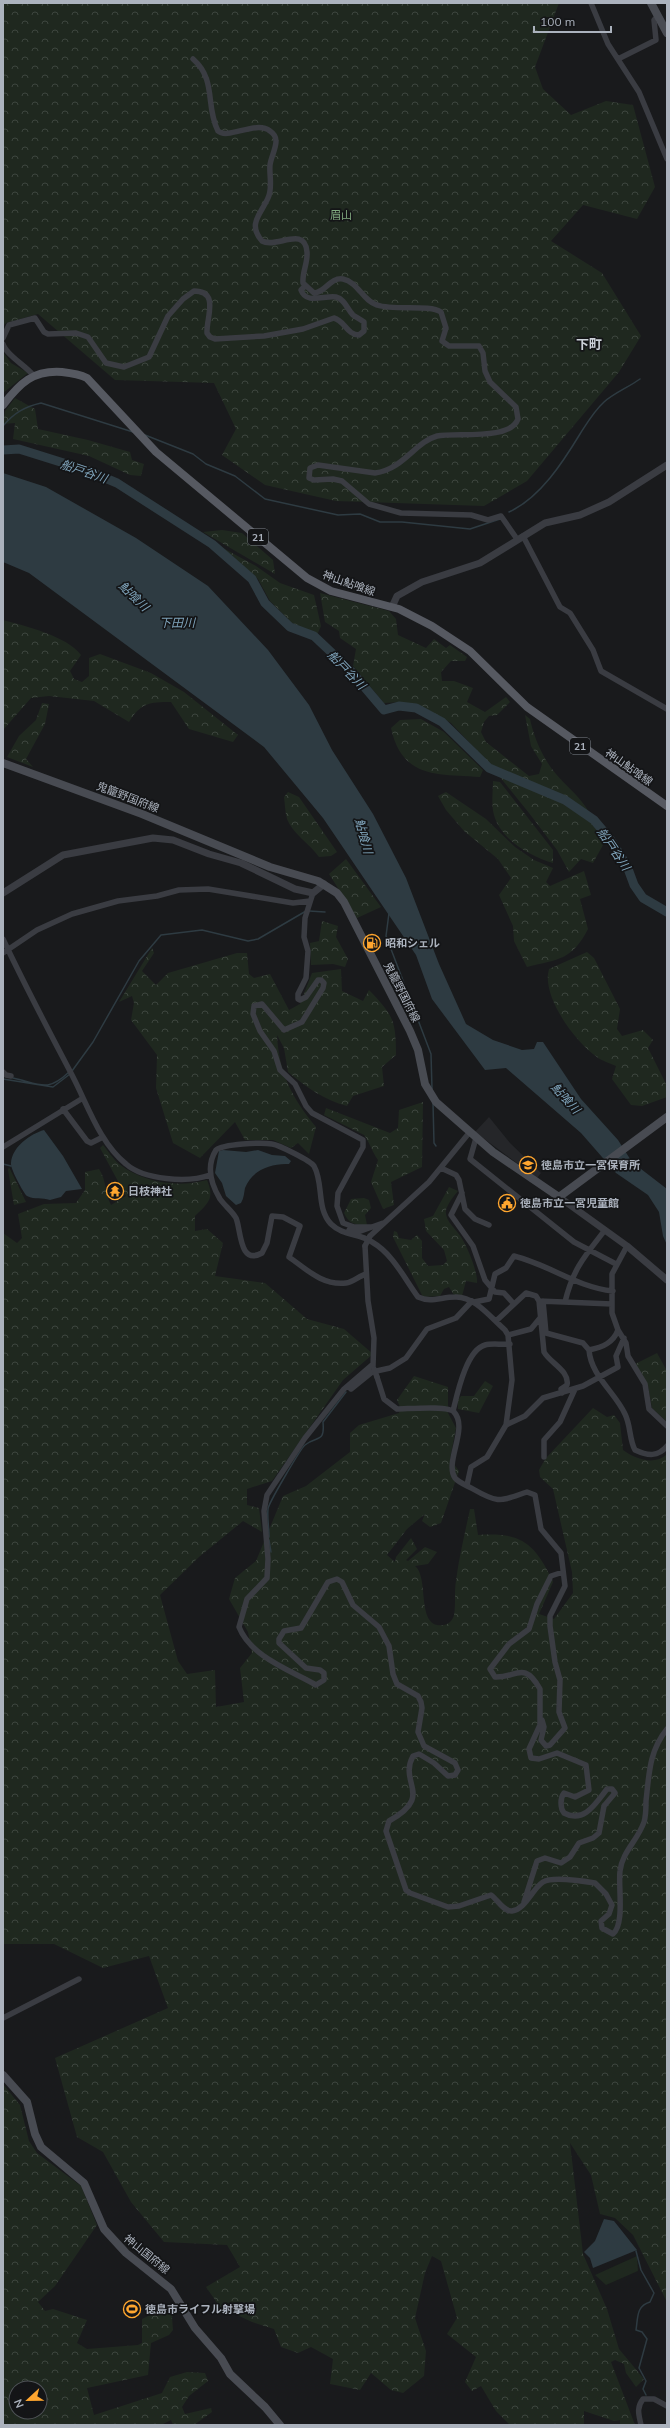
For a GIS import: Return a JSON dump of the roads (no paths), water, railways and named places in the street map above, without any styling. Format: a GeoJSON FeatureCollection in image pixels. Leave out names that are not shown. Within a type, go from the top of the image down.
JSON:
{"type":"FeatureCollection","features":[{"type":"Feature","properties":{"kind":"main road"},"geometry":{"type":"LineString","coordinates":[[651,3],[667,33]]}},
{"type":"Feature","properties":{"kind":"main road","name":"神山鮎喰線"},"geometry":{"type":"LineString","coordinates":[[3,405],[20,384],[33,375],[53,372],[74,374],[87,378],[140,437],[163,458],[314,583],[331,591],[392,607],[419,618],[470,651],[527,707],[667,806]]}},
{"type":"Feature","properties":{"kind":"main road","name":"鬼籠野国府線"},"geometry":{"type":"LineString","coordinates":[[3,763],[142,814],[270,867],[324,884],[342,899],[410,1031],[418,1050],[423,1079],[433,1098],[472,1135],[493,1152],[559,1197]]}},
{"type":"Feature","properties":{"kind":"main road"},"geometry":{"type":"LineString","coordinates":[[559,1197],[667,1117]]}},
{"type":"Feature","properties":{"kind":"main road","name":"神山国府線"},"geometry":{"type":"LineString","coordinates":[[3,2075],[27,2102],[35,2134],[41,2147],[84,2183],[104,2229],[126,2253],[171,2289],[195,2328],[221,2358],[230,2374],[265,2407],[280,2425]]}},
{"type":"Feature","properties":{"kind":"street"},"geometry":{"type":"LineString","coordinates":[[591,3],[601,28],[618,59],[639,92],[667,159]]}},
{"type":"Feature","properties":{"kind":"street"},"geometry":{"type":"LineString","coordinates":[[618,59],[656,40],[654,20],[658,16]]}},
{"type":"Feature","properties":{"kind":"street"},"geometry":{"type":"LineString","coordinates":[[3,338],[9,325],[35,318],[46,333],[76,333],[88,337],[106,363],[124,367],[152,354],[168,316],[183,299],[194,291],[205,294],[208,297],[210,306],[207,333],[215,339],[264,336],[303,329],[334,318],[341,321],[351,333],[359,335],[364,331],[364,322],[352,313],[342,299],[332,296],[314,299],[305,296],[301,290],[304,286],[303,279],[307,264],[307,244],[297,239],[266,243],[259,237],[255,226],[255,221],[270,190],[270,164],[276,140],[275,136],[271,131],[260,127],[225,133],[218,131],[208,82],[201,66],[193,58]]}},
{"type":"Feature","properties":{"kind":"street"},"geometry":{"type":"LineString","coordinates":[[304,286],[317,293],[333,281],[342,279],[355,286],[369,300],[378,305],[406,309],[437,310],[441,312],[446,323],[442,341],[449,346],[479,346],[483,353],[487,377],[516,407],[518,419],[514,425],[497,432],[436,436],[401,463],[383,472],[375,473],[318,465],[310,468],[308,478],[314,480],[333,478],[342,481],[369,504],[401,513],[471,515],[488,520],[501,516],[520,538],[560,607],[570,613],[593,650],[601,671],[667,709]]}},
{"type":"Feature","properties":{"kind":"street"},"geometry":{"type":"LineString","coordinates":[[3,344],[9,354],[18,360],[33,375]]}},
{"type":"Feature","properties":{"kind":"street"},"geometry":{"type":"LineString","coordinates":[[392,607],[397,596],[422,582],[480,563],[545,523],[580,515],[609,502],[667,465]]}},
{"type":"Feature","properties":{"kind":"street"},"geometry":{"type":"LineString","coordinates":[[3,893],[63,855],[153,838],[173,840],[208,854],[241,863],[295,889],[313,893]]}},
{"type":"Feature","properties":{"kind":"street"},"geometry":{"type":"LineString","coordinates":[[324,884],[313,893],[307,914],[304,937],[308,951],[306,978],[298,994],[298,999],[300,1000],[306,997],[318,980],[321,980],[324,983],[323,988],[302,1022],[284,1030],[262,1004],[254,1006],[253,1014],[260,1030],[274,1051],[280,1070],[295,1084],[306,1106],[312,1113],[363,1140],[363,1147],[338,1193],[336,1201],[343,1223],[354,1227],[371,1228]]}},
{"type":"Feature","properties":{"kind":"street"},"geometry":{"type":"LineString","coordinates":[[6,952],[41,927],[72,914],[112,903],[157,896],[179,890],[208,889],[293,903],[310,901]]}},
{"type":"Feature","properties":{"kind":"street"},"geometry":{"type":"LineString","coordinates":[[3,939],[6,952],[72,1075],[103,1137],[115,1154],[126,1165],[137,1170],[174,1180],[188,1181],[210,1175]]}},
{"type":"Feature","properties":{"kind":"street"},"geometry":{"type":"LineString","coordinates":[[3,1072],[11,1076]]}},
{"type":"Feature","properties":{"kind":"street"},"geometry":{"type":"LineString","coordinates":[[3,1147],[83,1098]]}},
{"type":"Feature","properties":{"kind":"street"},"geometry":{"type":"LineString","coordinates":[[63,1109],[87,1141],[91,1143],[103,1137]]}},
{"type":"Feature","properties":{"kind":"street"},"geometry":{"type":"LineString","coordinates":[[453,1411],[438,1408],[397,1409],[384,1399],[373,1367],[374,1338],[366,1274],[365,1246],[370,1236],[387,1222],[472,1135]]}},
{"type":"Feature","properties":{"kind":"street"},"geometry":{"type":"LineString","coordinates":[[472,1135],[470,1159],[574,1242],[616,1264]]}},
{"type":"Feature","properties":{"kind":"street"},"geometry":{"type":"LineString","coordinates":[[366,1274],[346,1283],[329,1283],[323,1280],[290,1257],[300,1226],[283,1217],[272,1216],[267,1243],[262,1253],[254,1255],[249,1253],[240,1239],[236,1219],[220,1199],[210,1175],[213,1155],[219,1147],[274,1144],[313,1164],[317,1173],[325,1214],[338,1229],[342,1232],[367,1239],[382,1248],[418,1297],[436,1301],[457,1297],[473,1302],[496,1322],[508,1335],[512,1380],[506,1425],[487,1457],[471,1467],[467,1486]]}},
{"type":"Feature","properties":{"kind":"street"},"geometry":{"type":"LineString","coordinates":[[441,1168],[456,1175],[465,1209],[475,1219],[489,1225]]}},
{"type":"Feature","properties":{"kind":"street"},"geometry":{"type":"LineString","coordinates":[[462,1193],[451,1215],[473,1246],[485,1280],[495,1292],[504,1293],[514,1304]]}},
{"type":"Feature","properties":{"kind":"street"},"geometry":{"type":"LineString","coordinates":[[559,1197],[627,1246],[667,1280]]}},
{"type":"Feature","properties":{"kind":"street"},"geometry":{"type":"LineString","coordinates":[[338,1229],[358,1232],[387,1222]]}},
{"type":"Feature","properties":{"kind":"street"},"geometry":{"type":"LineString","coordinates":[[565,1302],[570,1279],[582,1257],[605,1230]]}},
{"type":"Feature","properties":{"kind":"street"},"geometry":{"type":"LineString","coordinates":[[627,1246],[612,1274],[612,1304],[618,1330],[624,1338],[630,1362],[645,1384],[649,1409],[667,1426]]}},
{"type":"Feature","properties":{"kind":"street"},"geometry":{"type":"LineString","coordinates":[[348,1386],[351,1389],[372,1372],[390,1368],[406,1358],[427,1329],[456,1318],[473,1302],[489,1299],[495,1274],[506,1268],[514,1256],[537,1262],[586,1286],[613,1291]]}},
{"type":"Feature","properties":{"kind":"street"},"geometry":{"type":"LineString","coordinates":[[496,1322],[526,1293],[536,1296],[541,1301],[546,1334],[583,1343],[589,1350],[590,1357],[600,1378],[624,1412],[630,1425],[632,1444],[635,1450],[651,1455],[658,1454],[667,1446]]}},
{"type":"Feature","properties":{"kind":"street"},"geometry":{"type":"LineString","coordinates":[[541,1301],[612,1304]]}},
{"type":"Feature","properties":{"kind":"street"},"geometry":{"type":"LineString","coordinates":[[541,1301],[540,1318],[544,1352],[547,1359],[566,1375],[568,1380],[568,1385],[561,1389],[562,1393]]}},
{"type":"Feature","properties":{"kind":"street"},"geometry":{"type":"LineString","coordinates":[[508,1335],[531,1329],[540,1318]]}},
{"type":"Feature","properties":{"kind":"street"},"geometry":{"type":"LineString","coordinates":[[589,1350],[601,1348],[609,1343],[615,1338],[618,1330]]}},
{"type":"Feature","properties":{"kind":"street"},"geometry":{"type":"LineString","coordinates":[[506,1425],[525,1416],[543,1398],[575,1389],[600,1378],[618,1367],[616,1356],[624,1338]]}},
{"type":"Feature","properties":{"kind":"street"},"geometry":{"type":"LineString","coordinates":[[510,1344],[484,1345],[472,1355],[460,1383],[453,1411],[459,1424],[453,1471],[457,1480],[493,1500],[502,1500],[528,1492],[536,1495],[538,1523],[541,1529],[559,1550],[565,1586],[550,1616],[550,1626],[555,1662],[560,1680],[559,1712],[565,1728],[550,1745],[546,1746],[541,1740],[544,1727],[541,1718]]}},
{"type":"Feature","properties":{"kind":"street"},"geometry":{"type":"LineString","coordinates":[[373,1367],[348,1386],[305,1438],[266,1495],[264,1511],[268,1559],[267,1578],[247,1599],[239,1627],[246,1640],[268,1658],[316,1685],[320,1684],[324,1680],[324,1673],[320,1670],[306,1668],[279,1643],[278,1638],[284,1631],[301,1628],[328,1582],[337,1579],[342,1582],[353,1605],[379,1627],[389,1646],[393,1674],[397,1684],[418,1696],[421,1702],[422,1708],[418,1732],[424,1746],[455,1763],[458,1770],[455,1775],[448,1776],[434,1763],[419,1754],[413,1756],[410,1762],[413,1794],[412,1801],[405,1812],[389,1821],[386,1831],[404,1886],[410,1893],[448,1907],[459,1906],[491,1895],[506,1910],[512,1911],[523,1904],[538,1886],[549,1880],[595,1883],[606,1894],[612,1905],[609,1914],[602,1921],[602,1928],[610,1933],[617,1931],[620,1921],[620,1870],[622,1860],[644,1822],[652,1753],[658,1741],[667,1730]]}},
{"type":"Feature","properties":{"kind":"street"},"geometry":{"type":"LineString","coordinates":[[544,1457],[544,1440],[560,1422],[575,1389]]}},
{"type":"Feature","properties":{"kind":"street"},"geometry":{"type":"LineString","coordinates":[[523,1904],[537,1861],[545,1858],[561,1863],[570,1857],[579,1843],[596,1836],[602,1827],[604,1806],[615,1793],[612,1789],[607,1789],[593,1808],[584,1814],[574,1817],[564,1813],[561,1808],[564,1793],[575,1797],[589,1790],[588,1769],[586,1765],[560,1753],[539,1759],[531,1758],[529,1749],[537,1734],[541,1718],[541,1694],[537,1683],[526,1674],[520,1672],[495,1677],[490,1669],[509,1644],[529,1628],[537,1604],[551,1576],[563,1572]]}},
{"type":"Feature","properties":{"kind":"street"},"geometry":{"type":"LineString","coordinates":[[3,2018],[79,1979]]}},
{"type":"Feature","properties":{"kind":"street"},"geometry":{"type":"LineString","coordinates":[[641,2425],[638,2413],[639,2404],[643,2400],[654,2399],[667,2406]]}},
{"type":"Feature","properties":{"kind":"water","name":"下田川"},"geometry":{"type":"Polygon","coordinates":[[[3,473],[46,487],[136,538],[208,586],[268,650],[309,705],[332,750],[373,814],[406,878],[439,964],[466,1024],[493,1040],[522,1050],[534,1049],[537,1042],[543,1042],[581,1099],[618,1140],[632,1162],[667,1189],[667,1245],[663,1236],[659,1212],[648,1195],[616,1173],[581,1133],[506,1068],[485,1070],[432,999],[416,955],[323,818],[264,747],[29,573],[3,562],[3,473]]]}},
{"type":"Feature","properties":{"kind":"water"},"geometry":{"type":"Polygon","coordinates":[[[44,1130],[63,1156],[82,1189],[66,1191],[61,1197],[50,1200],[27,1196],[17,1180],[11,1166],[12,1157],[18,1147],[28,1138],[44,1130]]]}},
{"type":"Feature","properties":{"kind":"water"},"geometry":{"type":"Polygon","coordinates":[[[258,1150],[272,1155],[285,1156],[291,1161],[289,1164],[269,1166],[257,1172],[248,1182],[241,1203],[236,1205],[226,1196],[222,1183],[215,1173],[219,1151],[246,1152],[258,1150]]]}},
{"type":"Feature","properties":{"kind":"water"},"geometry":{"type":"Polygon","coordinates":[[[604,2219],[614,2221],[637,2250],[593,2268],[590,2258],[584,2252],[595,2241],[604,2219]]]}},
{"type":"Feature","properties":{"kind":"waterway"},"geometry":{"type":"LineString","coordinates":[[509,512],[520,506],[541,489],[566,456],[591,417],[600,406],[612,396],[640,379]]}},
{"type":"Feature","properties":{"kind":"waterway"},"geometry":{"type":"LineString","coordinates":[[3,426],[11,417],[20,411],[29,406],[41,403],[133,432]]}},
{"type":"Feature","properties":{"kind":"waterway"},"geometry":{"type":"LineString","coordinates":[[145,435],[193,454],[206,464],[235,476],[265,499],[338,515],[360,514],[380,522],[402,522],[470,529],[500,519]]}},
{"type":"Feature","properties":{"kind":"waterway","name":"船戸谷川"},"geometry":{"type":"LineString","coordinates":[[3,450],[19,449],[86,470],[117,483],[212,544],[252,579],[265,603],[290,627],[314,636],[350,670],[384,710],[399,706],[416,708],[442,722],[489,768],[565,800],[594,820],[610,839],[627,866],[634,885],[643,898],[667,912]]}},
{"type":"Feature","properties":{"kind":"waterway"},"geometry":{"type":"LineString","coordinates":[[72,1071],[93,1042],[139,961],[161,935],[202,930],[248,941],[258,939],[306,911]]}},
{"type":"Feature","properties":{"kind":"waterway"},"geometry":{"type":"LineString","coordinates":[[309,911],[325,912]]}},
{"type":"Feature","properties":{"kind":"waterway"},"geometry":{"type":"LineString","coordinates":[[389,913],[386,936],[431,1054],[432,1089]]}},
{"type":"Feature","properties":{"kind":"waterway"},"geometry":{"type":"LineString","coordinates":[[13,1078],[37,1084],[49,1085],[55,1083],[69,1072]]}},
{"type":"Feature","properties":{"kind":"waterway"},"geometry":{"type":"LineString","coordinates":[[3,1079],[53,1087],[70,1074]]}},
{"type":"Feature","properties":{"kind":"waterway"},"geometry":{"type":"LineString","coordinates":[[433,1103],[434,1143],[436,1146]]}},
{"type":"Feature","properties":{"kind":"waterway"},"geometry":{"type":"LineString","coordinates":[[3,1164],[11,1166]]}},
{"type":"Feature","properties":{"kind":"waterway"},"geometry":{"type":"LineString","coordinates":[[269,1537],[268,1509],[273,1497],[302,1448],[309,1442],[321,1436],[323,1433],[323,1422],[346,1392]]}},
{"type":"Feature","properties":{"kind":"waterway"},"geometry":{"type":"LineString","coordinates":[[269,1540],[271,1552]]}},
{"type":"Feature","properties":{"kind":"waterway"},"geometry":{"type":"LineString","coordinates":[[636,2251],[641,2270],[654,2293],[650,2302],[642,2306],[638,2313],[636,2330],[642,2332],[647,2339],[639,2368],[646,2381],[643,2389],[646,2395]]}},
{"type":"Feature","properties":{"kind":"place","name":"昭和シェル"},"geometry":{"type":"Point","coordinates":[372,943]}},
{"type":"Feature","properties":{"kind":"place","name":"徳島市立一宮保育所"},"geometry":{"type":"Point","coordinates":[528,1165]}},
{"type":"Feature","properties":{"kind":"place","name":"日枝神社"},"geometry":{"type":"Point","coordinates":[115,1191]}},
{"type":"Feature","properties":{"kind":"place","name":"徳島市立一宮児童館"},"geometry":{"type":"Point","coordinates":[507,1203]}},
{"type":"Feature","properties":{"kind":"place","name":"徳島市ライフル射撃場"},"geometry":{"type":"Point","coordinates":[132,2309]}},
{"type":"Feature","properties":{"kind":"district","name":"下町"},"geometry":{"type":"Point","coordinates":[589,344]}},
{"type":"Feature","properties":{"kind":"park label","name":"眉山"},"geometry":{"type":"Point","coordinates":[341,215]}},
{"type":"Feature","properties":{"kind":"water label","name":"鮎喰川"},"geometry":{"type":"Point","coordinates":[134,596]}},
{"type":"Feature","properties":{"kind":"water label","name":"鮎喰川"},"geometry":{"type":"Point","coordinates":[364,836]}},
{"type":"Feature","properties":{"kind":"water label","name":"鮎喰川"},"geometry":{"type":"Point","coordinates":[566,1098]}}]}
